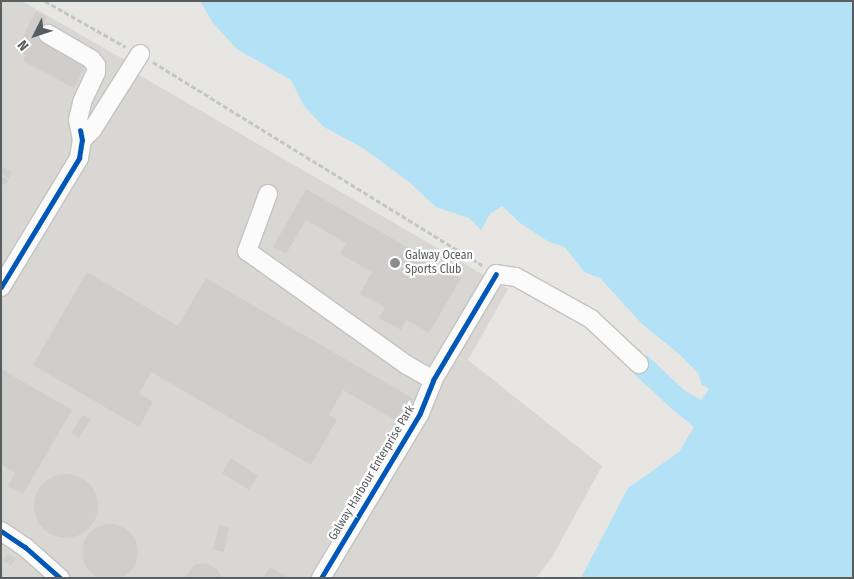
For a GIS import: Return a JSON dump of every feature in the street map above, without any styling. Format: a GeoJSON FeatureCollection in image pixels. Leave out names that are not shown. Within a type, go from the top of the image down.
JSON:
{"type":"FeatureCollection","features":[{"type":"Feature","properties":{"kind":"street"},"geometry":{"type":"LineString","coordinates":[[1,287],[78,158],[81,135],[78,120],[82,102],[96,72],[96,65],[91,59],[48,34]]}},
{"type":"Feature","properties":{"kind":"street"},"geometry":{"type":"LineString","coordinates":[[81,135],[92,130],[140,54]]}},
{"type":"Feature","properties":{"kind":"street"},"geometry":{"type":"LineString","coordinates":[[268,194],[247,251],[408,365],[433,380]]}},
{"type":"Feature","properties":{"kind":"street"},"geometry":{"type":"LineString","coordinates":[[496,274],[516,277],[591,319],[639,364]]}},
{"type":"Feature","properties":{"kind":"street","name":"Galway Harbour Enterprise Park"},"geometry":{"type":"LineString","coordinates":[[321,578],[420,413],[433,380],[496,274]]}},
{"type":"Feature","properties":{"kind":"street"},"geometry":{"type":"LineString","coordinates":[[1,531],[25,547],[60,578]]}},
{"type":"Feature","properties":{"kind":"path"},"geometry":{"type":"LineString","coordinates":[[45,1],[140,54],[496,274]]}},
{"type":"Feature","properties":{"kind":"shaded area"},"geometry":{"type":"Polygon","coordinates":[[[1,1],[22,1],[123,59],[139,75],[508,289],[468,360],[602,466],[551,559],[536,578],[1,578],[1,1]]]}},
{"type":"Feature","properties":{"kind":"water"},"geometry":{"type":"Polygon","coordinates":[[[200,1],[853,1],[853,578],[581,578],[628,488],[679,452],[694,427],[632,372],[647,355],[685,391],[701,400],[709,389],[702,385],[698,373],[678,353],[642,324],[600,278],[584,272],[565,247],[549,242],[520,223],[502,206],[490,214],[481,230],[469,218],[436,207],[409,182],[363,148],[324,127],[304,106],[291,80],[237,49],[213,23],[200,1]]]}},
{"type":"Feature","properties":{"kind":"building"},"geometry":{"type":"Polygon","coordinates":[[[36,11],[47,17],[37,37],[87,63],[74,88],[23,61],[26,55],[16,50],[36,11]]]}},
{"type":"Feature","properties":{"kind":"building"},"geometry":{"type":"Polygon","coordinates":[[[1,166],[12,172],[9,178],[1,174],[1,166]]]}},
{"type":"Feature","properties":{"kind":"building"},"geometry":{"type":"Polygon","coordinates":[[[1,176],[8,180],[5,185],[1,183],[1,176]]]}},
{"type":"Feature","properties":{"kind":"building","name":"Galway Ocean Sports Club"},"geometry":{"type":"Polygon","coordinates":[[[306,189],[461,278],[429,333],[406,320],[401,330],[379,318],[385,307],[360,294],[372,272],[340,254],[346,243],[306,220],[286,254],[273,247],[306,189]]]}},
{"type":"Feature","properties":{"kind":"building"},"geometry":{"type":"Polygon","coordinates":[[[87,272],[178,326],[206,278],[414,399],[400,423],[343,390],[329,415],[337,419],[311,465],[151,372],[139,394],[153,402],[139,427],[33,365],[87,272]]]}},
{"type":"Feature","properties":{"kind":"building"},"geometry":{"type":"Polygon","coordinates":[[[1,369],[72,410],[23,494],[8,486],[15,473],[1,465],[1,369]]]}},
{"type":"Feature","properties":{"kind":"building"},"geometry":{"type":"Polygon","coordinates":[[[83,415],[91,419],[79,438],[71,433],[83,415]]]}},
{"type":"Feature","properties":{"kind":"building"},"geometry":{"type":"Polygon","coordinates":[[[231,458],[258,476],[249,490],[222,473],[231,458]]]}},
{"type":"Feature","properties":{"kind":"building"},"geometry":{"type":"Polygon","coordinates":[[[60,474],[72,474],[89,483],[96,494],[98,506],[96,518],[89,529],[72,538],[60,538],[48,533],[39,524],[34,512],[34,500],[39,488],[48,479],[60,474]]]}},
{"type":"Feature","properties":{"kind":"building"},"geometry":{"type":"Polygon","coordinates":[[[110,524],[121,526],[130,532],[136,541],[138,552],[136,563],[130,572],[121,578],[110,580],[99,578],[90,572],[84,563],[82,552],[84,541],[90,532],[99,526],[110,524]]]}},
{"type":"Feature","properties":{"kind":"building"},"geometry":{"type":"Polygon","coordinates":[[[219,525],[229,528],[224,552],[213,550],[219,525]]]}},
{"type":"Feature","properties":{"kind":"building"},"geometry":{"type":"Polygon","coordinates":[[[8,553],[16,559],[11,566],[3,560],[8,553]]]}},
{"type":"Feature","properties":{"kind":"building"},"geometry":{"type":"Polygon","coordinates":[[[206,563],[217,569],[222,578],[185,578],[194,565],[206,563]]]}},
{"type":"Feature","properties":{"kind":"building"},"geometry":{"type":"Polygon","coordinates":[[[270,567],[285,576],[284,578],[263,578],[270,567]]]}},
{"type":"Feature","properties":{"kind":"cycle path"},"geometry":{"type":"LineString","coordinates":[[1,287],[79,158],[82,140],[80,130]]}},
{"type":"Feature","properties":{"kind":"cycle path"},"geometry":{"type":"LineString","coordinates":[[321,578],[420,413],[433,380],[496,274]]}},
{"type":"Feature","properties":{"kind":"cycle path"},"geometry":{"type":"LineString","coordinates":[[1,531],[25,547],[60,578]]}},
{"type":"Feature","properties":{"kind":"place","name":"Galway Ocean Sports Club"},"geometry":{"type":"Point","coordinates":[395,263]}}]}
